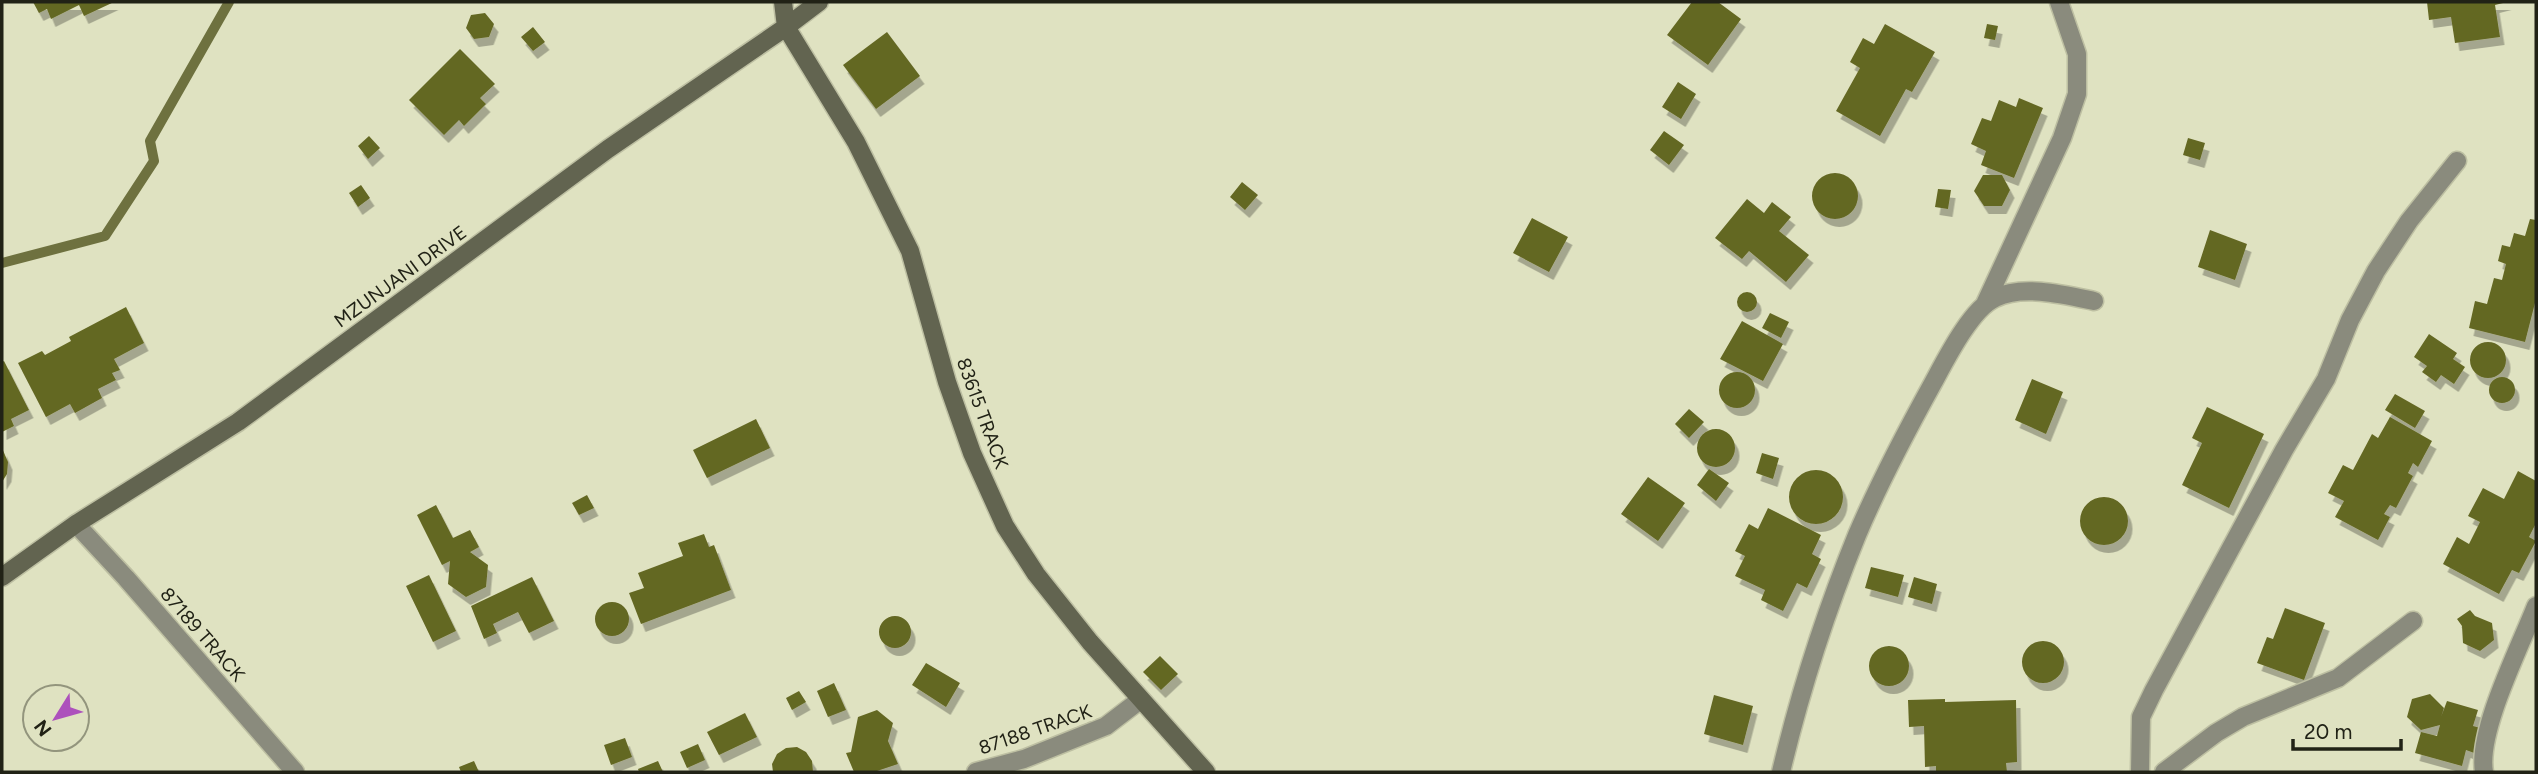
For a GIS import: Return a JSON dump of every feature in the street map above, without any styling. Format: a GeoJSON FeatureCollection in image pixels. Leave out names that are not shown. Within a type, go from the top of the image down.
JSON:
{"type":"FeatureCollection","features":[{"type":"Feature","properties":{"kind":"main road"},"geometry":{"type":"LineString","coordinates":[[783,2],[786,27]]}},
{"type":"Feature","properties":{"kind":"main road","name":"MZUNJANI DRIVE"},"geometry":{"type":"LineString","coordinates":[[2,577],[76,524],[238,422],[608,149],[819,2]]}},
{"type":"Feature","properties":{"kind":"main road","name":"83615 TRACK"},"geometry":{"type":"LineString","coordinates":[[786,27],[856,142],[910,251],[947,382],[972,453],[1005,526],[1036,574],[1140,699],[1206,772]]}},
{"type":"Feature","properties":{"kind":"street"},"geometry":{"type":"LineString","coordinates":[[1781,772],[1796,710],[1857,534],[1908,429],[1953,346],[1985,304],[2062,138],[2077,93],[2077,54],[2059,2]]}},
{"type":"Feature","properties":{"kind":"street"},"geometry":{"type":"LineString","coordinates":[[2140,772],[2141,717],[2154,690],[2277,461],[2326,379],[2350,320],[2376,271],[2409,221],[2457,161]]}},
{"type":"Feature","properties":{"kind":"street"},"geometry":{"type":"LineString","coordinates":[[1985,304],[1997,296],[2047,290],[2094,301]]}},
{"type":"Feature","properties":{"kind":"street","name":"87189 TRACK"},"geometry":{"type":"LineString","coordinates":[[76,524],[295,772]]}},
{"type":"Feature","properties":{"kind":"street"},"geometry":{"type":"LineString","coordinates":[[2484,772],[2482,760],[2488,727],[2536,606]]}},
{"type":"Feature","properties":{"kind":"street"},"geometry":{"type":"LineString","coordinates":[[2164,772],[2216,733],[2244,717],[2338,678],[2413,621]]}},
{"type":"Feature","properties":{"kind":"street","name":"87188 TRACK"},"geometry":{"type":"LineString","coordinates":[[976,772],[1024,759],[1107,726],[1140,699]]}},
{"type":"Feature","properties":{"kind":"building"},"geometry":{"type":"Polygon","coordinates":[[[33,2],[114,2],[84,16],[79,5],[51,19],[47,9],[39,13],[33,2]]]}},
{"type":"Feature","properties":{"kind":"building"},"geometry":{"type":"Polygon","coordinates":[[[1692,2],[1718,2],[1741,19],[1708,65],[1667,35],[1692,2]]]}},
{"type":"Feature","properties":{"kind":"building"},"geometry":{"type":"Polygon","coordinates":[[[2427,2],[2507,2],[2495,5],[2500,37],[2455,43],[2451,17],[2429,20],[2427,2]]]}},
{"type":"Feature","properties":{"kind":"building"},"geometry":{"type":"Polygon","coordinates":[[[485,13],[494,24],[489,37],[474,39],[466,28],[471,15],[485,13]]]}},
{"type":"Feature","properties":{"kind":"building"},"geometry":{"type":"Polygon","coordinates":[[[1885,24],[1935,52],[1912,92],[1906,89],[1880,136],[1836,111],[1860,68],[1850,62],[1863,38],[1874,44],[1885,24]]]}},
{"type":"Feature","properties":{"kind":"building"},"geometry":{"type":"Polygon","coordinates":[[[1987,24],[1998,26],[1995,40],[1984,38],[1987,24]]]}},
{"type":"Feature","properties":{"kind":"building"},"geometry":{"type":"Polygon","coordinates":[[[533,27],[545,42],[533,51],[521,37],[533,27]]]}},
{"type":"Feature","properties":{"kind":"building"},"geometry":{"type":"Polygon","coordinates":[[[887,32],[920,76],[876,109],[843,65],[887,32]]]}},
{"type":"Feature","properties":{"kind":"building"},"geometry":{"type":"Polygon","coordinates":[[[460,49],[495,84],[480,98],[486,104],[464,126],[459,120],[444,135],[409,100],[460,49]]]}},
{"type":"Feature","properties":{"kind":"building"},"geometry":{"type":"Polygon","coordinates":[[[1678,82],[1696,94],[1681,119],[1662,107],[1678,82]]]}},
{"type":"Feature","properties":{"kind":"building"},"geometry":{"type":"Polygon","coordinates":[[[2019,98],[2043,108],[2014,178],[1981,165],[1986,151],[1971,144],[1982,118],[1991,121],[1999,100],[2016,107],[2019,98]]]}},
{"type":"Feature","properties":{"kind":"building"},"geometry":{"type":"Polygon","coordinates":[[[1664,131],[1684,145],[1669,165],[1650,150],[1664,131]]]}},
{"type":"Feature","properties":{"kind":"building"},"geometry":{"type":"Polygon","coordinates":[[[369,136],[380,148],[368,159],[358,146],[369,136]]]}},
{"type":"Feature","properties":{"kind":"building"},"geometry":{"type":"Polygon","coordinates":[[[2188,138],[2205,143],[2200,160],[2183,155],[2188,138]]]}},
{"type":"Feature","properties":{"kind":"building"},"geometry":{"type":"Polygon","coordinates":[[[1835,173],[1851,180],[1858,196],[1851,212],[1835,219],[1819,212],[1812,196],[1819,180],[1835,173]]]}},
{"type":"Feature","properties":{"kind":"building"},"geometry":{"type":"Polygon","coordinates":[[[1983,175],[2002,175],[2010,190],[2002,206],[1984,206],[1974,191],[1983,175]]]}},
{"type":"Feature","properties":{"kind":"building"},"geometry":{"type":"Polygon","coordinates":[[[1242,182],[1258,195],[1245,210],[1230,197],[1242,182]]]}},
{"type":"Feature","properties":{"kind":"building"},"geometry":{"type":"Polygon","coordinates":[[[361,185],[370,198],[358,207],[349,193],[361,185]]]}},
{"type":"Feature","properties":{"kind":"building"},"geometry":{"type":"Polygon","coordinates":[[[1938,189],[1951,190],[1948,209],[1935,207],[1938,189]]]}},
{"type":"Feature","properties":{"kind":"building"},"geometry":{"type":"Polygon","coordinates":[[[1747,199],[1764,213],[1772,202],[1791,217],[1779,231],[1809,255],[1786,282],[1749,251],[1742,259],[1715,238],[1747,199]]]}},
{"type":"Feature","properties":{"kind":"building"},"geometry":{"type":"Polygon","coordinates":[[[1532,218],[1568,237],[1549,272],[1513,253],[1532,218]]]}},
{"type":"Feature","properties":{"kind":"building"},"geometry":{"type":"Polygon","coordinates":[[[2530,219],[2536,220],[2536,299],[2525,342],[2469,328],[2475,301],[2487,304],[2494,278],[2502,280],[2506,264],[2498,261],[2502,245],[2510,247],[2514,233],[2525,236],[2530,219]]]}},
{"type":"Feature","properties":{"kind":"building"},"geometry":{"type":"Polygon","coordinates":[[[2210,230],[2247,244],[2235,280],[2198,267],[2210,230]]]}},
{"type":"Feature","properties":{"kind":"building"},"geometry":{"type":"Polygon","coordinates":[[[1747,292],[1754,295],[1757,302],[1754,309],[1747,312],[1740,309],[1737,302],[1740,295],[1747,292]]]}},
{"type":"Feature","properties":{"kind":"building"},"geometry":{"type":"Polygon","coordinates":[[[126,307],[144,343],[114,359],[120,370],[112,373],[116,380],[98,389],[102,398],[75,413],[70,404],[46,417],[18,363],[42,351],[45,355],[71,341],[69,337],[126,307]]]}},
{"type":"Feature","properties":{"kind":"building"},"geometry":{"type":"Polygon","coordinates":[[[1770,313],[1789,322],[1781,338],[1762,328],[1770,313]]]}},
{"type":"Feature","properties":{"kind":"building"},"geometry":{"type":"Polygon","coordinates":[[[1742,321],[1783,344],[1763,381],[1720,359],[1742,321]]]}},
{"type":"Feature","properties":{"kind":"building"},"geometry":{"type":"Polygon","coordinates":[[[2429,334],[2457,353],[2453,359],[2465,367],[2454,384],[2441,375],[2436,382],[2422,372],[2427,366],[2414,357],[2429,334]]]}},
{"type":"Feature","properties":{"kind":"building"},"geometry":{"type":"Polygon","coordinates":[[[2488,342],[2501,347],[2506,360],[2501,373],[2488,378],[2475,373],[2470,360],[2475,347],[2488,342]]]}},
{"type":"Feature","properties":{"kind":"building"},"geometry":{"type":"Polygon","coordinates":[[[4,361],[29,410],[11,419],[14,426],[2,432],[2,362],[4,361]]]}},
{"type":"Feature","properties":{"kind":"building"},"geometry":{"type":"Polygon","coordinates":[[[1737,372],[1750,377],[1755,390],[1750,403],[1737,408],[1724,403],[1719,390],[1724,377],[1737,372]]]}},
{"type":"Feature","properties":{"kind":"building"},"geometry":{"type":"Polygon","coordinates":[[[2502,377],[2511,381],[2515,390],[2511,399],[2502,403],[2493,399],[2489,390],[2493,381],[2502,377]]]}},
{"type":"Feature","properties":{"kind":"building"},"geometry":{"type":"Polygon","coordinates":[[[2032,379],[2063,392],[2046,434],[2015,420],[2032,379]]]}},
{"type":"Feature","properties":{"kind":"building"},"geometry":{"type":"Polygon","coordinates":[[[2395,394],[2425,411],[2415,428],[2385,410],[2395,394]]]}},
{"type":"Feature","properties":{"kind":"building"},"geometry":{"type":"Polygon","coordinates":[[[2207,407],[2264,434],[2229,508],[2182,485],[2202,443],[2192,438],[2207,407]]]}},
{"type":"Feature","properties":{"kind":"building"},"geometry":{"type":"Polygon","coordinates":[[[1689,409],[1704,422],[1689,438],[1675,424],[1689,409]]]}},
{"type":"Feature","properties":{"kind":"building"},"geometry":{"type":"Polygon","coordinates":[[[2390,417],[2432,441],[2418,467],[2413,463],[2408,473],[2413,476],[2396,508],[2390,505],[2384,514],[2390,517],[2378,540],[2335,517],[2344,501],[2328,493],[2343,465],[2353,470],[2372,434],[2378,438],[2390,417]]]}},
{"type":"Feature","properties":{"kind":"building"},"geometry":{"type":"Polygon","coordinates":[[[756,419],[770,448],[707,478],[693,450],[756,419]]]}},
{"type":"Feature","properties":{"kind":"building"},"geometry":{"type":"Polygon","coordinates":[[[1716,429],[1729,435],[1735,448],[1729,461],[1716,467],[1703,461],[1697,448],[1703,435],[1716,429]]]}},
{"type":"Feature","properties":{"kind":"building"},"geometry":{"type":"Polygon","coordinates":[[[2,448],[8,462],[7,474],[2,482],[2,448]]]}},
{"type":"Feature","properties":{"kind":"building"},"geometry":{"type":"Polygon","coordinates":[[[1762,453],[1779,458],[1773,479],[1756,473],[1762,453]]]}},
{"type":"Feature","properties":{"kind":"building"},"geometry":{"type":"Polygon","coordinates":[[[1709,469],[1729,483],[1716,501],[1697,485],[1709,469]]]}},
{"type":"Feature","properties":{"kind":"building"},"geometry":{"type":"Polygon","coordinates":[[[1816,470],[1835,478],[1843,497],[1835,516],[1816,524],[1797,516],[1789,497],[1797,478],[1816,470]]]}},
{"type":"Feature","properties":{"kind":"building"},"geometry":{"type":"Polygon","coordinates":[[[2518,471],[2536,481],[2536,523],[2529,537],[2536,541],[2519,573],[2512,570],[2499,594],[2443,564],[2457,537],[2469,544],[2480,522],[2468,516],[2483,488],[2504,499],[2518,471]]]}},
{"type":"Feature","properties":{"kind":"building"},"geometry":{"type":"Polygon","coordinates":[[[1648,477],[1685,503],[1658,541],[1621,514],[1648,477]]]}},
{"type":"Feature","properties":{"kind":"building"},"geometry":{"type":"Polygon","coordinates":[[[587,495],[594,508],[579,515],[572,503],[587,495]]]}},
{"type":"Feature","properties":{"kind":"building"},"geometry":{"type":"Polygon","coordinates":[[[2104,497],[2113,498],[2121,504],[2127,512],[2127,530],[2121,538],[2113,544],[2104,545],[2095,544],[2087,538],[2081,530],[2080,521],[2081,512],[2087,504],[2095,498],[2104,497]]]}},
{"type":"Feature","properties":{"kind":"building"},"geometry":{"type":"Polygon","coordinates":[[[436,505],[453,538],[470,530],[479,547],[470,552],[488,565],[486,587],[466,597],[448,584],[450,561],[442,565],[417,515],[436,505]]]}},
{"type":"Feature","properties":{"kind":"building"},"geometry":{"type":"Polygon","coordinates":[[[1768,508],[1821,535],[1812,554],[1821,559],[1807,588],[1797,583],[1783,611],[1761,600],[1765,590],[1735,576],[1745,556],[1735,551],[1749,524],[1758,529],[1768,508]]]}},
{"type":"Feature","properties":{"kind":"building"},"geometry":{"type":"Polygon","coordinates":[[[704,534],[709,547],[714,545],[731,590],[641,624],[629,593],[644,588],[638,573],[683,556],[678,543],[704,534]]]}},
{"type":"Feature","properties":{"kind":"building"},"geometry":{"type":"Polygon","coordinates":[[[1871,567],[1904,575],[1898,597],[1865,588],[1871,567]]]}},
{"type":"Feature","properties":{"kind":"building"},"geometry":{"type":"Polygon","coordinates":[[[429,575],[456,631],[433,642],[406,586],[429,575]]]}},
{"type":"Feature","properties":{"kind":"building"},"geometry":{"type":"Polygon","coordinates":[[[532,577],[554,621],[529,633],[518,612],[493,624],[497,633],[484,639],[471,606],[532,577]]]}},
{"type":"Feature","properties":{"kind":"building"},"geometry":{"type":"Polygon","coordinates":[[[1914,577],[1937,584],[1932,604],[1908,597],[1914,577]]]}},
{"type":"Feature","properties":{"kind":"building"},"geometry":{"type":"Polygon","coordinates":[[[612,602],[624,607],[629,619],[624,631],[612,636],[600,631],[595,619],[600,607],[612,602]]]}},
{"type":"Feature","properties":{"kind":"building"},"geometry":{"type":"Polygon","coordinates":[[[2285,608],[2325,623],[2304,680],[2257,663],[2267,637],[2273,639],[2285,608]]]}},
{"type":"Feature","properties":{"kind":"building"},"geometry":{"type":"Polygon","coordinates":[[[2470,610],[2475,616],[2492,623],[2494,640],[2480,651],[2463,643],[2462,626],[2457,619],[2470,610]]]}},
{"type":"Feature","properties":{"kind":"building"},"geometry":{"type":"Polygon","coordinates":[[[895,616],[906,621],[911,632],[906,643],[895,648],[884,643],[879,632],[884,621],[895,616]]]}},
{"type":"Feature","properties":{"kind":"building"},"geometry":{"type":"Polygon","coordinates":[[[2043,641],[2058,647],[2064,662],[2058,677],[2043,683],[2028,677],[2022,662],[2028,647],[2043,641]]]}},
{"type":"Feature","properties":{"kind":"building"},"geometry":{"type":"Polygon","coordinates":[[[1889,646],[1903,652],[1909,666],[1903,680],[1889,686],[1875,680],[1869,666],[1875,652],[1889,646]]]}},
{"type":"Feature","properties":{"kind":"building"},"geometry":{"type":"Polygon","coordinates":[[[1160,656],[1178,674],[1161,690],[1143,672],[1160,656]]]}},
{"type":"Feature","properties":{"kind":"building"},"geometry":{"type":"Polygon","coordinates":[[[926,663],[960,683],[946,707],[912,685],[926,663]]]}},
{"type":"Feature","properties":{"kind":"building"},"geometry":{"type":"Polygon","coordinates":[[[834,683],[846,710],[828,717],[817,691],[834,683]]]}},
{"type":"Feature","properties":{"kind":"building"},"geometry":{"type":"Polygon","coordinates":[[[799,691],[806,702],[792,710],[786,698],[799,691]]]}},
{"type":"Feature","properties":{"kind":"building"},"geometry":{"type":"Polygon","coordinates":[[[2430,694],[2444,708],[2441,717],[2447,701],[2478,710],[2473,726],[2484,729],[2477,754],[2466,750],[2462,766],[2415,753],[2421,732],[2437,736],[2440,725],[2421,730],[2407,717],[2412,699],[2430,694]]]}},
{"type":"Feature","properties":{"kind":"building"},"geometry":{"type":"Polygon","coordinates":[[[1714,695],[1753,706],[1743,745],[1704,734],[1714,695]]]}},
{"type":"Feature","properties":{"kind":"building"},"geometry":{"type":"Polygon","coordinates":[[[1945,699],[1945,702],[2016,700],[2017,762],[2006,763],[2007,772],[1936,772],[1936,766],[1925,767],[1924,726],[1909,727],[1908,700],[1945,699]]]}},
{"type":"Feature","properties":{"kind":"building"},"geometry":{"type":"Polygon","coordinates":[[[877,710],[893,723],[888,741],[898,764],[874,772],[854,772],[846,753],[851,752],[858,717],[877,710]]]}},
{"type":"Feature","properties":{"kind":"building"},"geometry":{"type":"Polygon","coordinates":[[[745,713],[757,737],[719,755],[707,732],[745,713]]]}},
{"type":"Feature","properties":{"kind":"building"},"geometry":{"type":"Polygon","coordinates":[[[625,738],[632,757],[611,765],[604,745],[625,738]]]}},
{"type":"Feature","properties":{"kind":"building"},"geometry":{"type":"Polygon","coordinates":[[[698,744],[705,760],[687,768],[680,752],[698,744]]]}},
{"type":"Feature","properties":{"kind":"building"},"geometry":{"type":"Polygon","coordinates":[[[797,747],[806,752],[812,761],[813,772],[773,772],[772,764],[777,754],[786,748],[797,747]]]}},
{"type":"Feature","properties":{"kind":"building"},"geometry":{"type":"Polygon","coordinates":[[[474,761],[479,772],[461,772],[459,767],[474,761]]]}},
{"type":"Feature","properties":{"kind":"building"},"geometry":{"type":"Polygon","coordinates":[[[658,761],[663,772],[639,772],[638,769],[658,761]]]}},
{"type":"Feature","properties":{"kind":"waterway"},"geometry":{"type":"LineString","coordinates":[[2,263],[105,236],[154,161],[150,141],[229,2]]}}]}
